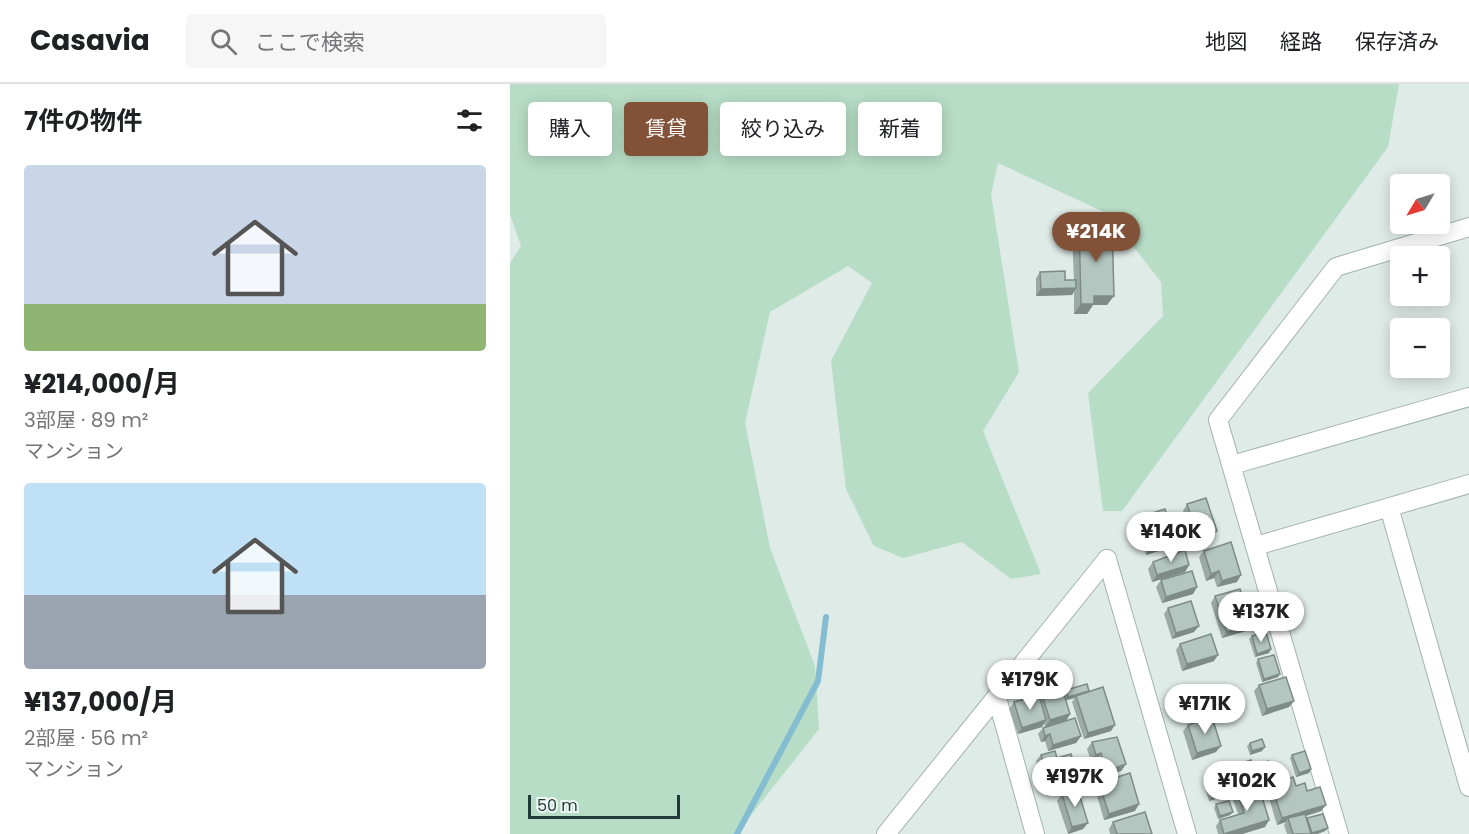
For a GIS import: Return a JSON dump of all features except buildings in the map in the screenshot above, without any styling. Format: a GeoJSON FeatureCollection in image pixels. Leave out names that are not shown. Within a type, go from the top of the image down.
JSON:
{"type":"FeatureCollection","features":[{"type":"Feature","properties":{"kind":"street"},"geometry":{"type":"LineString","coordinates":[[1339,834],[1218,420],[1336,267],[1469,227]]}},
{"type":"Feature","properties":{"kind":"street"},"geometry":{"type":"LineString","coordinates":[[1232,465],[1469,397]]}},
{"type":"Feature","properties":{"kind":"street"},"geometry":{"type":"LineString","coordinates":[[1256,546],[1469,484]]}},
{"type":"Feature","properties":{"kind":"street"},"geometry":{"type":"LineString","coordinates":[[1389,507],[1469,787]]}},
{"type":"Feature","properties":{"kind":"street"},"geometry":{"type":"LineString","coordinates":[[886,834],[1107,559],[1187,834]]}},
{"type":"Feature","properties":{"kind":"street"},"geometry":{"type":"LineString","coordinates":[[997,698],[1035,834]]}},
{"type":"Feature","properties":{"kind":"green space"},"geometry":{"type":"Polygon","coordinates":[[[510,84],[1399,84],[1388,147],[1122,511],[1103,511],[1088,393],[1163,316],[1161,282],[1108,214],[998,163],[991,194],[1019,372],[983,431],[1041,574],[1011,579],[962,542],[903,558],[874,546],[846,489],[831,361],[872,283],[848,266],[770,312],[745,423],[770,548],[815,666],[819,729],[736,834],[510,834],[510,263],[521,246],[510,214],[510,84]]]}},
{"type":"Feature","properties":{"kind":"waterway"},"geometry":{"type":"LineString","coordinates":[[737,834],[818,681],[826,617]]}}]}
